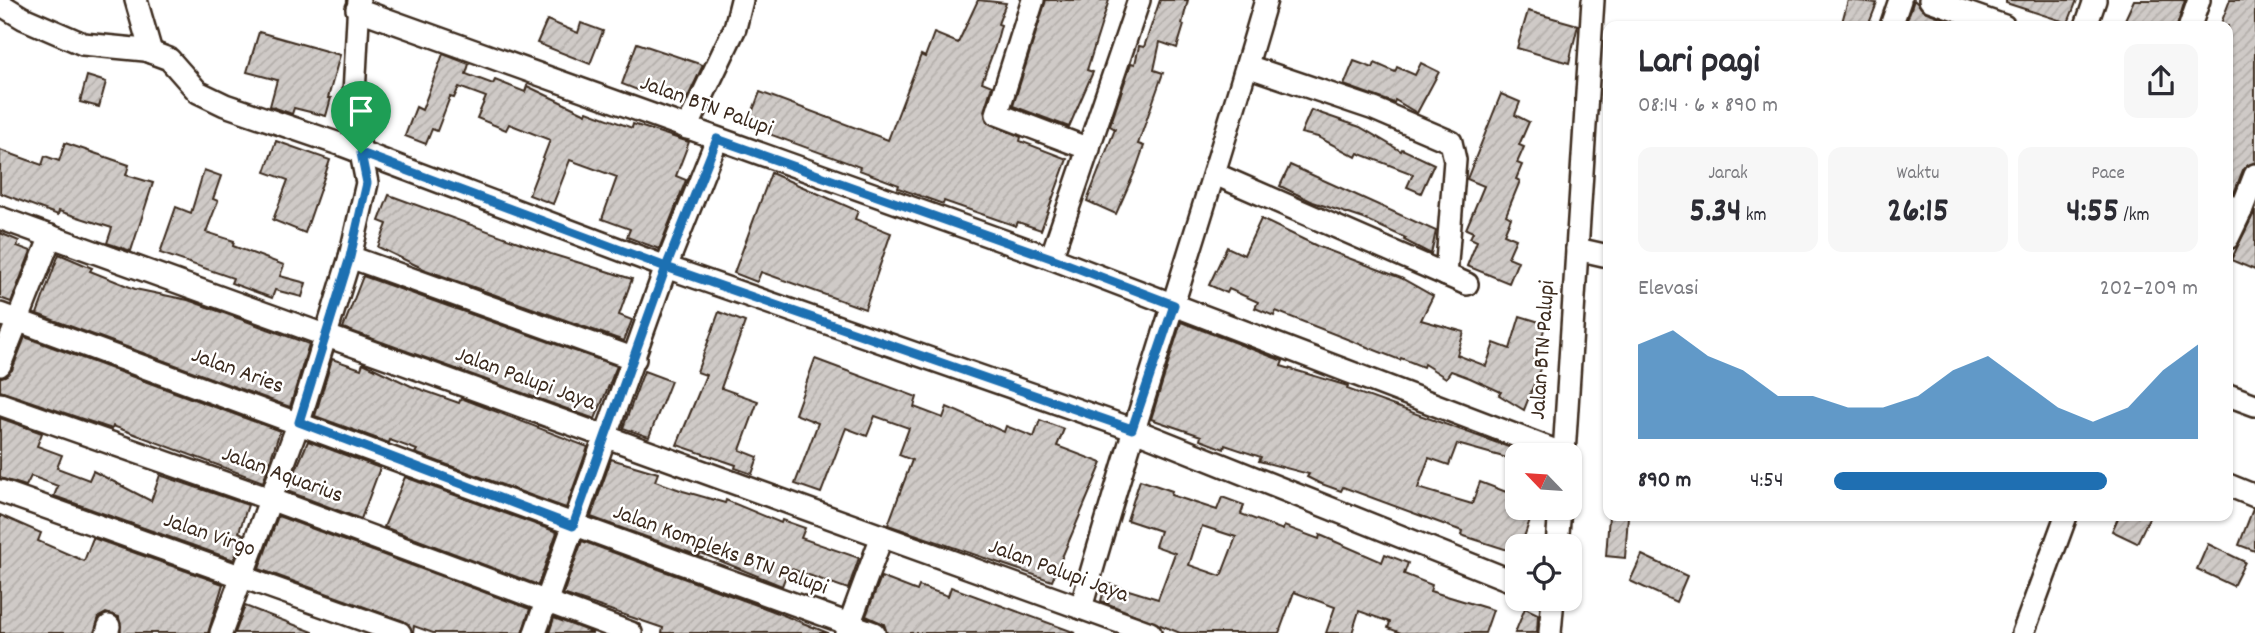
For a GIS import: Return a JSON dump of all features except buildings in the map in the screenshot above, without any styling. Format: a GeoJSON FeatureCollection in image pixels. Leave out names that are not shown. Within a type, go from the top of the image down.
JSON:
{"type":"FeatureCollection","features":[{"type":"Feature","properties":{"kind":"street"},"geometry":{"type":"LineString","coordinates":[[136,0],[151,52]]}},
{"type":"Feature","properties":{"kind":"street"},"geometry":{"type":"LineString","coordinates":[[687,128],[735,28],[742,0]]}},
{"type":"Feature","properties":{"kind":"street"},"geometry":{"type":"LineString","coordinates":[[1033,0],[997,114],[1089,149]]}},
{"type":"Feature","properties":{"kind":"street"},"geometry":{"type":"LineString","coordinates":[[1051,258],[1139,0]]}},
{"type":"Feature","properties":{"kind":"street"},"geometry":{"type":"LineString","coordinates":[[1081,608],[1132,429],[1215,174],[1266,0]]}},
{"type":"Feature","properties":{"kind":"street","name":"Jalan BTN Palupi"},"geometry":{"type":"LineString","coordinates":[[1565,443],[1593,0]]}},
{"type":"Feature","properties":{"kind":"street"},"geometry":{"type":"LineString","coordinates":[[1893,21],[1900,0]]}},
{"type":"Feature","properties":{"kind":"street"},"geometry":{"type":"LineString","coordinates":[[1930,0],[1985,21]]}},
{"type":"Feature","properties":{"kind":"street"},"geometry":{"type":"LineString","coordinates":[[2088,21],[2095,0]]}},
{"type":"Feature","properties":{"kind":"street"},"geometry":{"type":"LineString","coordinates":[[2192,21],[2199,0]]}},
{"type":"Feature","properties":{"kind":"street"},"geometry":{"type":"LineString","coordinates":[[0,4],[23,18],[83,44],[151,52],[171,61],[193,87],[209,98],[666,267],[1132,429],[1505,578]]}},
{"type":"Feature","properties":{"kind":"street","name":"Jalan BTN Palupi"},"geometry":{"type":"LineString","coordinates":[[221,633],[299,422],[324,334],[350,257],[367,183],[353,113],[358,4],[717,139],[1051,258],[1535,443]]}},
{"type":"Feature","properties":{"kind":"street"},"geometry":{"type":"LineString","coordinates":[[1247,66],[1374,109],[1451,142],[1455,159],[1446,275]]}},
{"type":"Feature","properties":{"kind":"street","name":"Jalan Kompleks BTN Palupi"},"geometry":{"type":"LineString","coordinates":[[535,633],[666,267],[717,139]]}},
{"type":"Feature","properties":{"kind":"street"},"geometry":{"type":"LineString","coordinates":[[1215,174],[1467,284]]}},
{"type":"Feature","properties":{"kind":"street"},"geometry":{"type":"LineString","coordinates":[[2234,208],[2255,175]]}},
{"type":"Feature","properties":{"kind":"street","name":"Jalan Palupi Jaya"},"geometry":{"type":"LineString","coordinates":[[0,218],[1150,633]]}},
{"type":"Feature","properties":{"kind":"street"},"geometry":{"type":"LineString","coordinates":[[0,365],[8,317],[51,236]]}},
{"type":"Feature","properties":{"kind":"street"},"geometry":{"type":"LineString","coordinates":[[1577,249],[1603,255]]}},
{"type":"Feature","properties":{"kind":"street"},"geometry":{"type":"LineString","coordinates":[[350,257],[635,359]]}},
{"type":"Feature","properties":{"kind":"street","name":"Jalan Aries"},"geometry":{"type":"LineString","coordinates":[[8,317],[299,422],[573,526]]}},
{"type":"Feature","properties":{"kind":"street"},"geometry":{"type":"LineString","coordinates":[[2233,397],[2255,405]]}},
{"type":"Feature","properties":{"kind":"street","name":"Jalan Aquarius"},"geometry":{"type":"LineString","coordinates":[[0,404],[271,499],[545,602]]}},
{"type":"Feature","properties":{"kind":"street"},"geometry":{"type":"LineString","coordinates":[[2233,487],[2255,496]]}},
{"type":"Feature","properties":{"kind":"street","name":"Jalan Virgo"},"geometry":{"type":"LineString","coordinates":[[0,491],[400,633]]}},
{"type":"Feature","properties":{"kind":"street"},"geometry":{"type":"LineString","coordinates":[[2023,633],[2064,521]]}},
{"type":"Feature","properties":{"kind":"street","name":"Jalan Kompleks BTN Palupi"},"geometry":{"type":"LineString","coordinates":[[573,526],[848,629],[874,633]]}},
{"type":"Feature","properties":{"kind":"street","name":"Jalan Kompleks BTN Palupi"},"geometry":{"type":"LineString","coordinates":[[848,629],[882,536]]}},
{"type":"Feature","properties":{"kind":"street"},"geometry":{"type":"LineString","coordinates":[[545,602],[631,633]]}},
{"type":"Feature","properties":{"kind":"street"},"geometry":{"type":"LineString","coordinates":[[1550,633],[1552,611]]}},
{"type":"Feature","properties":{"kind":"route"},"geometry":{"type":"LineString","coordinates":[[361,153],[367,183],[350,257],[324,334],[299,422],[573,526],[666,267],[717,139],[1051,258],[1174,305],[1132,429],[666,267],[361,153]]}}]}
